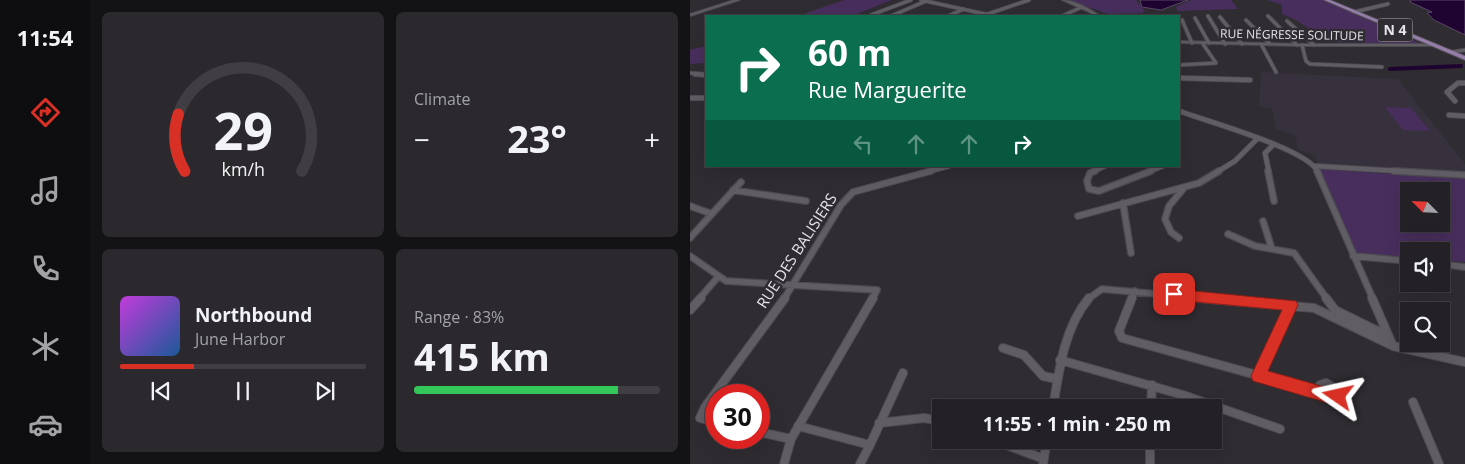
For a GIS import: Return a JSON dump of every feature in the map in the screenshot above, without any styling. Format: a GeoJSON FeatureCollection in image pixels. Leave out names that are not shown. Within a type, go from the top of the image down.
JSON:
{"type":"FeatureCollection","features":[{"type":"Feature","properties":{"kind":"main road","name":"N 4"},"geometry":{"type":"LineString","coordinates":[[1330,0],[1354,12],[1465,58]]}},
{"type":"Feature","properties":{"kind":"street"},"geometry":{"type":"LineString","coordinates":[[690,15],[738,0]]}},
{"type":"Feature","properties":{"kind":"street"},"geometry":{"type":"LineString","coordinates":[[871,15],[911,0]]}},
{"type":"Feature","properties":{"kind":"street"},"geometry":{"type":"LineString","coordinates":[[893,15],[924,1],[983,15],[1029,0]]}},
{"type":"Feature","properties":{"kind":"street"},"geometry":{"type":"LineString","coordinates":[[1064,0],[1096,15]]}},
{"type":"Feature","properties":{"kind":"street"},"geometry":{"type":"LineString","coordinates":[[1354,12],[1388,4]]}},
{"type":"Feature","properties":{"kind":"street"},"geometry":{"type":"LineString","coordinates":[[1064,15],[1082,7]]}},
{"type":"Feature","properties":{"kind":"street"},"geometry":{"type":"LineString","coordinates":[[950,15],[964,9]]}},
{"type":"Feature","properties":{"kind":"street"},"geometry":{"type":"LineString","coordinates":[[1208,16],[1226,44]]}},
{"type":"Feature","properties":{"kind":"street"},"geometry":{"type":"LineString","coordinates":[[1268,16],[1299,45],[1306,61],[1310,64],[1382,67]]}},
{"type":"Feature","properties":{"kind":"street"},"geometry":{"type":"LineString","coordinates":[[1220,17],[1242,44]]}},
{"type":"Feature","properties":{"kind":"street"},"geometry":{"type":"LineString","coordinates":[[1180,65],[1216,63],[1195,18]]}},
{"type":"Feature","properties":{"kind":"street"},"geometry":{"type":"LineString","coordinates":[[1182,20],[1192,43]]}},
{"type":"Feature","properties":{"kind":"street"},"geometry":{"type":"LineString","coordinates":[[1246,20],[1270,44]]}},
{"type":"Feature","properties":{"kind":"street"},"geometry":{"type":"LineString","coordinates":[[1287,22],[1314,45]]}},
{"type":"Feature","properties":{"kind":"street","name":"RUE NÉGRESSE SOLITUDE"},"geometry":{"type":"LineString","coordinates":[[1180,42],[1206,44],[1434,45]]}},
{"type":"Feature","properties":{"kind":"street"},"geometry":{"type":"LineString","coordinates":[[1261,44],[1276,72]]}},
{"type":"Feature","properties":{"kind":"street"},"geometry":{"type":"LineString","coordinates":[[1452,52],[1465,50]]}},
{"type":"Feature","properties":{"kind":"street"},"geometry":{"type":"LineString","coordinates":[[690,73],[705,75]]}},
{"type":"Feature","properties":{"kind":"street"},"geometry":{"type":"LineString","coordinates":[[1180,78],[1250,80]]}},
{"type":"Feature","properties":{"kind":"street"},"geometry":{"type":"LineString","coordinates":[[1455,101],[1448,92],[1458,83],[1465,83]]}},
{"type":"Feature","properties":{"kind":"street"},"geometry":{"type":"LineString","coordinates":[[690,98],[705,98]]}},
{"type":"Feature","properties":{"kind":"street"},"geometry":{"type":"LineString","coordinates":[[1180,111],[1297,153],[1315,166],[1386,334],[1393,346]]}},
{"type":"Feature","properties":{"kind":"street"},"geometry":{"type":"LineString","coordinates":[[1449,115],[1465,116]]}},
{"type":"Feature","properties":{"kind":"street"},"geometry":{"type":"LineString","coordinates":[[1078,216],[1199,182],[1235,161],[1257,139]]}},
{"type":"Feature","properties":{"kind":"street"},"geometry":{"type":"LineString","coordinates":[[1273,145],[1265,153],[1274,201]]}},
{"type":"Feature","properties":{"kind":"street"},"geometry":{"type":"LineString","coordinates":[[1315,166],[1465,175]]}},
{"type":"Feature","properties":{"kind":"street","name":"RUE DES BALISIERS"},"geometry":{"type":"LineString","coordinates":[[722,384],[794,285],[832,220],[853,192],[945,167]]}},
{"type":"Feature","properties":{"kind":"street"},"geometry":{"type":"LineString","coordinates":[[1103,167],[1089,175],[1087,181],[1089,189],[1099,191],[1160,167]]}},
{"type":"Feature","properties":{"kind":"street"},"geometry":{"type":"LineString","coordinates":[[690,238],[741,182]]}},
{"type":"Feature","properties":{"kind":"street"},"geometry":{"type":"LineString","coordinates":[[1179,238],[1169,228],[1166,212],[1168,204],[1185,187]]}},
{"type":"Feature","properties":{"kind":"street"},"geometry":{"type":"LineString","coordinates":[[734,190],[806,202]]}},
{"type":"Feature","properties":{"kind":"street"},"geometry":{"type":"LineString","coordinates":[[1123,203],[1131,253]]}},
{"type":"Feature","properties":{"kind":"street"},"geometry":{"type":"LineString","coordinates":[[690,206],[712,214]]}},
{"type":"Feature","properties":{"kind":"street"},"geometry":{"type":"LineString","coordinates":[[1263,221],[1272,249]]}},
{"type":"Feature","properties":{"kind":"street"},"geometry":{"type":"LineString","coordinates":[[1228,234],[1251,245],[1289,251],[1297,256],[1336,310],[1386,334]]}},
{"type":"Feature","properties":{"kind":"street"},"geometry":{"type":"LineString","coordinates":[[690,256],[718,277],[734,282],[877,290],[791,439],[784,464]]}},
{"type":"Feature","properties":{"kind":"street"},"geometry":{"type":"LineString","coordinates":[[1353,256],[1400,260]]}},
{"type":"Feature","properties":{"kind":"street"},"geometry":{"type":"LineString","coordinates":[[1450,265],[1465,267]]}},
{"type":"Feature","properties":{"kind":"street"},"geometry":{"type":"LineString","coordinates":[[690,310],[718,277]]}},
{"type":"Feature","properties":{"kind":"street"},"geometry":{"type":"LineString","coordinates":[[1054,399],[1060,360],[1080,308],[1089,295],[1102,289],[1291,305],[1318,310],[1393,346],[1465,362]]}},
{"type":"Feature","properties":{"kind":"street"},"geometry":{"type":"LineString","coordinates":[[1135,291],[1119,331],[1122,338],[1314,392]]}},
{"type":"Feature","properties":{"kind":"street"},"geometry":{"type":"LineString","coordinates":[[1258,376],[1291,305]]}},
{"type":"Feature","properties":{"kind":"street"},"geometry":{"type":"LineString","coordinates":[[1003,348],[1024,355],[1043,376],[1057,379]]}},
{"type":"Feature","properties":{"kind":"street"},"geometry":{"type":"LineString","coordinates":[[1060,360],[1152,385],[1280,429]]}},
{"type":"Feature","properties":{"kind":"street"},"geometry":{"type":"LineString","coordinates":[[860,464],[904,372]]}},
{"type":"Feature","properties":{"kind":"street"},"geometry":{"type":"LineString","coordinates":[[1151,399],[1152,385]]}},
{"type":"Feature","properties":{"kind":"street"},"geometry":{"type":"LineString","coordinates":[[1413,402],[1439,464]]}},
{"type":"Feature","properties":{"kind":"street","name":"RUE DES BALISIERS"},"geometry":{"type":"LineString","coordinates":[[705,407],[700,418],[705,419]]}},
{"type":"Feature","properties":{"kind":"street"},"geometry":{"type":"LineString","coordinates":[[879,423],[924,418],[932,419]]}},
{"type":"Feature","properties":{"kind":"street"},"geometry":{"type":"LineString","coordinates":[[798,426],[870,445]]}},
{"type":"Feature","properties":{"kind":"street"},"geometry":{"type":"LineString","coordinates":[[770,434],[791,439]]}},
{"type":"Feature","properties":{"kind":"street"},"geometry":{"type":"LineString","coordinates":[[1014,449],[1044,462],[1046,449]]}},
{"type":"Feature","properties":{"kind":"street"},"geometry":{"type":"LineString","coordinates":[[1150,449],[1150,464]]}},
{"type":"Feature","properties":{"kind":"shaded area"},"geometry":{"type":"Polygon","coordinates":[[[844,0],[892,0],[854,15],[803,14],[844,0]]]}},
{"type":"Feature","properties":{"kind":"shaded area"},"geometry":{"type":"Polygon","coordinates":[[[1068,0],[1136,0],[1145,11],[1142,13],[1108,14],[1068,0]]]}},
{"type":"Feature","properties":{"kind":"shaded area"},"geometry":{"type":"Polygon","coordinates":[[[1140,0],[1188,0],[1161,10],[1142,7],[1140,0]]]}},
{"type":"Feature","properties":{"kind":"shaded area"},"geometry":{"type":"Polygon","coordinates":[[[1191,0],[1231,0],[1238,9],[1177,11],[1176,7],[1191,0]]]}},
{"type":"Feature","properties":{"kind":"shaded area"},"geometry":{"type":"Polygon","coordinates":[[[1267,0],[1324,0],[1424,45],[1328,42],[1296,20],[1282,14],[1282,5],[1267,0]]]}},
{"type":"Feature","properties":{"kind":"shaded area"},"geometry":{"type":"Polygon","coordinates":[[[1411,0],[1465,0],[1465,35],[1434,20],[1427,13],[1432,12],[1410,2],[1411,0]]]}},
{"type":"Feature","properties":{"kind":"shaded area"},"geometry":{"type":"Polygon","coordinates":[[[705,46],[705,63],[690,64],[690,50],[705,46]]]}},
{"type":"Feature","properties":{"kind":"shaded area"},"geometry":{"type":"Polygon","coordinates":[[[1261,72],[1398,79],[1465,164],[1465,174],[1318,165],[1315,156],[1297,149],[1296,136],[1276,129],[1272,108],[1259,107],[1261,72]]]}},
{"type":"Feature","properties":{"kind":"shaded area"},"geometry":{"type":"Polygon","coordinates":[[[1385,107],[1411,108],[1430,131],[1403,130],[1385,107]]]}},
{"type":"Feature","properties":{"kind":"shaded area"},"geometry":{"type":"Polygon","coordinates":[[[1319,169],[1465,179],[1465,262],[1450,261],[1450,242],[1400,242],[1400,256],[1356,253],[1319,169]]]}},
{"type":"Feature","properties":{"kind":"waterway"},"geometry":{"type":"LineString","coordinates":[[1390,69],[1461,66]]}},
{"type":"Feature","properties":{"kind":"route"},"geometry":{"type":"LineString","coordinates":[[1174,294],[1291,305],[1258,376],[1335,397],[1338,396]]}}]}
